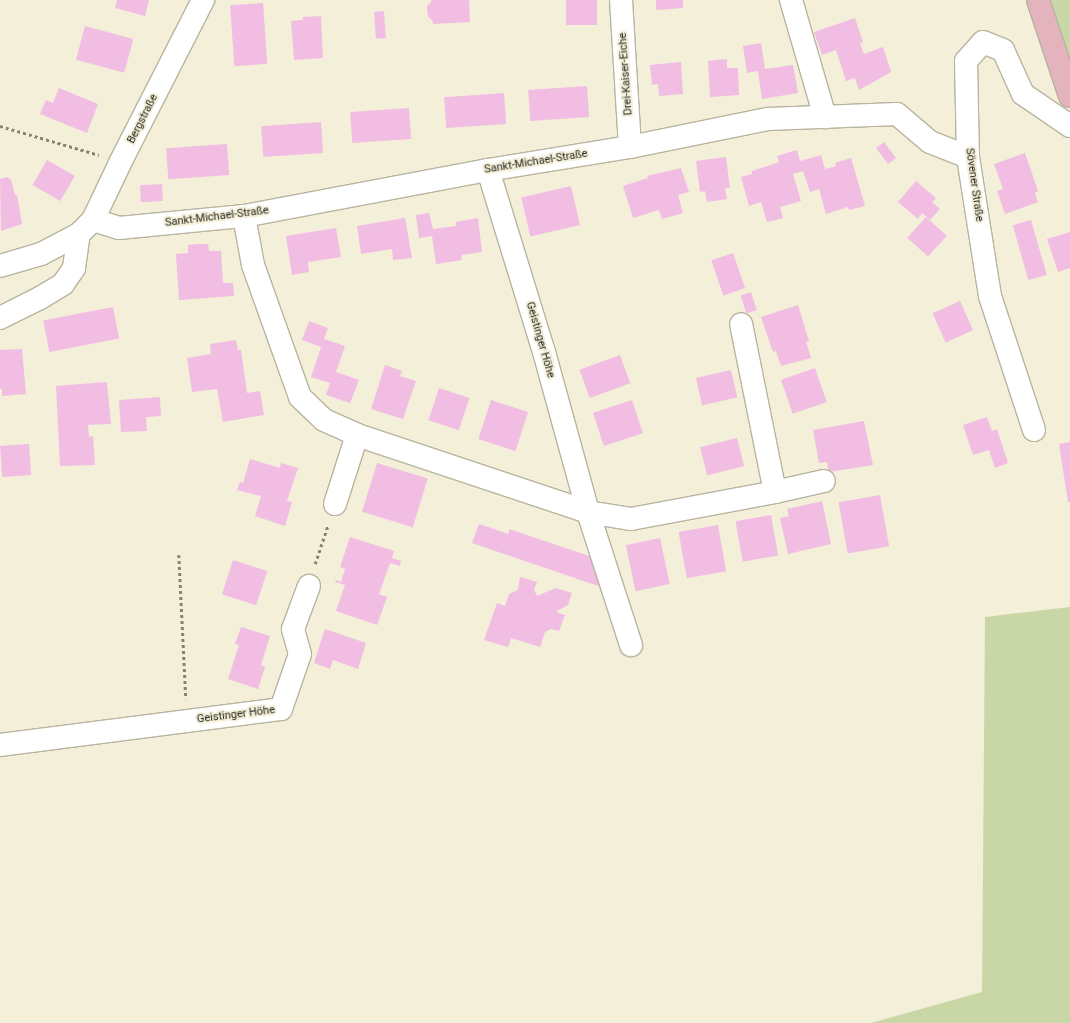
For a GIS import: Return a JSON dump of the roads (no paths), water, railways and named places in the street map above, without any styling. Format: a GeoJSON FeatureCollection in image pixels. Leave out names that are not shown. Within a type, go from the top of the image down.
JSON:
{"type":"FeatureCollection","features":[{"type":"Feature","properties":{"kind":"main road"},"geometry":{"type":"LineString","coordinates":[[1038,0],[1070,96]]}},
{"type":"Feature","properties":{"kind":"street","name":"Bergstraße"},"geometry":{"type":"LineString","coordinates":[[0,318],[40,298],[63,284],[74,268],[86,227],[203,0]]}},
{"type":"Feature","properties":{"kind":"street","name":"Drei-Kaiser-Eiche"},"geometry":{"type":"LineString","coordinates":[[621,0],[630,147]]}},
{"type":"Feature","properties":{"kind":"street"},"geometry":{"type":"LineString","coordinates":[[791,0],[825,117]]}},
{"type":"Feature","properties":{"kind":"street","name":"Sövener Straße"},"geometry":{"type":"LineString","coordinates":[[1034,430],[990,296],[968,157],[966,61],[983,42],[1004,50],[1023,94],[1070,126]]}},
{"type":"Feature","properties":{"kind":"street","name":"Sankt-Michael-Straße"},"geometry":{"type":"LineString","coordinates":[[86,227],[119,228],[244,216],[488,170],[630,147],[768,119],[897,114],[930,142],[968,157]]}},
{"type":"Feature","properties":{"kind":"street","name":"Geistinger Höhe"},"geometry":{"type":"LineString","coordinates":[[488,170],[544,352],[588,512],[631,646]]}},
{"type":"Feature","properties":{"kind":"street"},"geometry":{"type":"LineString","coordinates":[[244,216],[253,265],[300,398],[324,420],[356,435],[588,512],[631,519],[775,492],[824,480]]}},
{"type":"Feature","properties":{"kind":"street"},"geometry":{"type":"LineString","coordinates":[[0,266],[41,254],[86,227]]}},
{"type":"Feature","properties":{"kind":"street"},"geometry":{"type":"LineString","coordinates":[[741,324],[775,492]]}},
{"type":"Feature","properties":{"kind":"street"},"geometry":{"type":"LineString","coordinates":[[335,504],[356,435]]}},
{"type":"Feature","properties":{"kind":"street","name":"Geistinger Höhe"},"geometry":{"type":"LineString","coordinates":[[0,745],[281,709],[300,654],[293,629],[309,586]]}}]}
